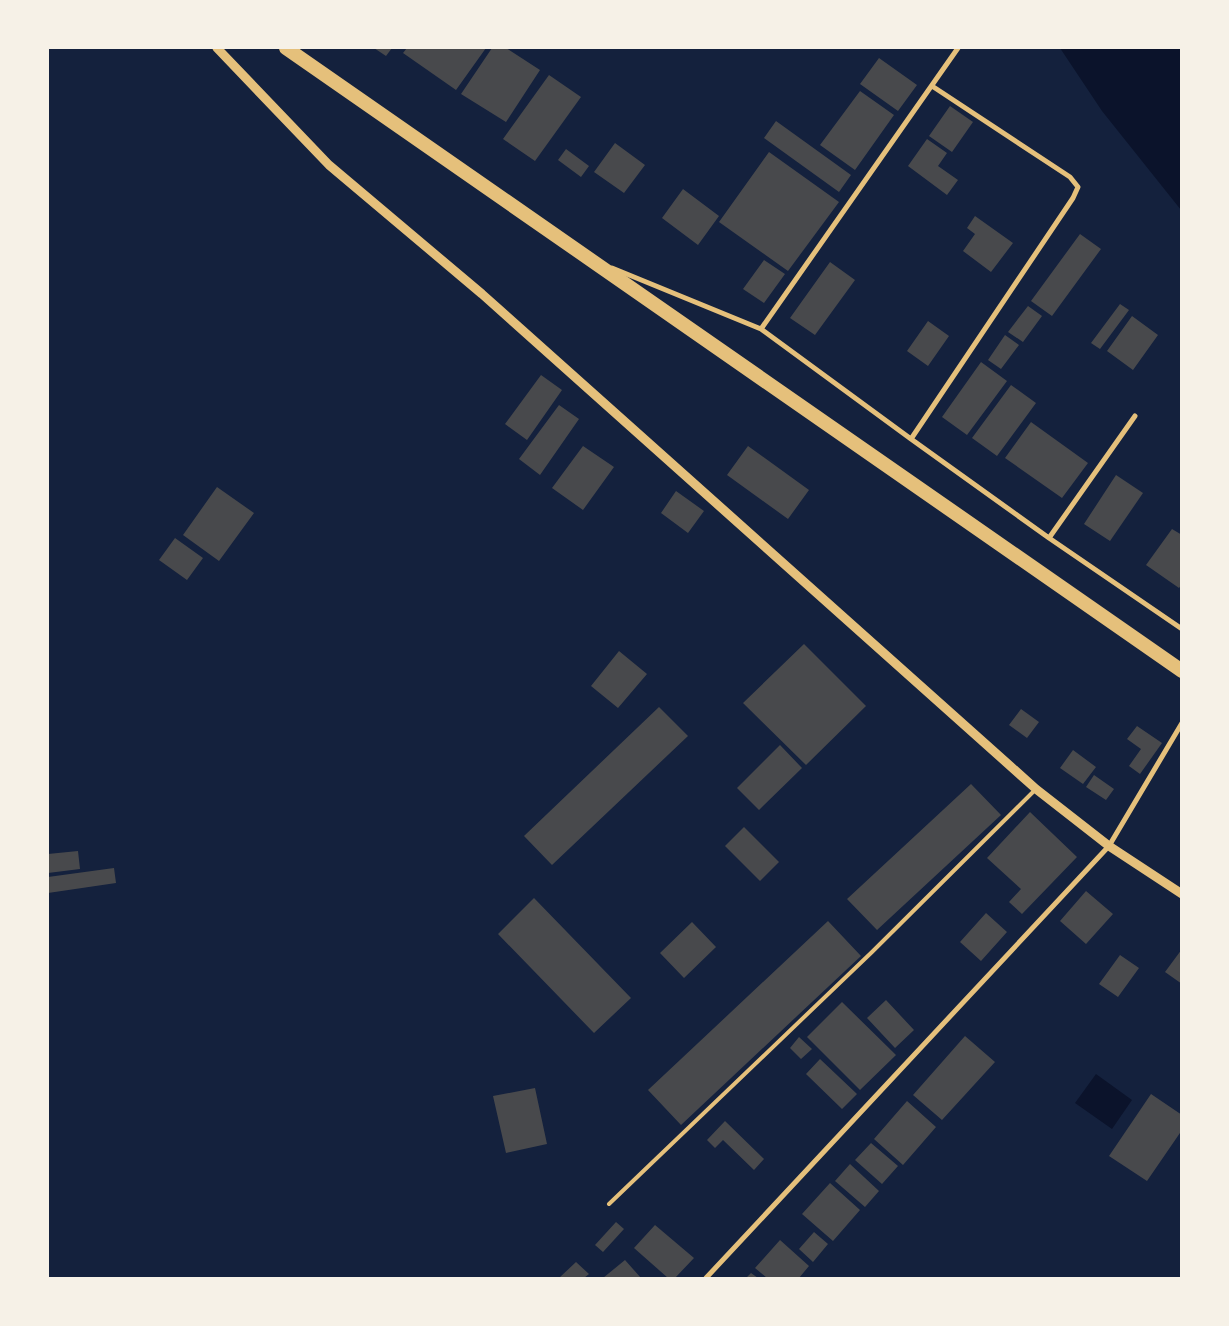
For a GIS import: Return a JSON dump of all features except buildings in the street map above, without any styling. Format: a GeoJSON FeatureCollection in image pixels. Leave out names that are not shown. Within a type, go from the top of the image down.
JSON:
{"type":"FeatureCollection","features":[{"type":"Feature","properties":{"kind":"highway"},"geometry":{"type":"LineString","coordinates":[[286,48],[1182,671]]}},
{"type":"Feature","properties":{"kind":"street"},"geometry":{"type":"LineString","coordinates":[[217,48],[329,165],[482,294],[1036,790],[1109,846],[1182,894]]}},
{"type":"Feature","properties":{"kind":"street"},"geometry":{"type":"LineString","coordinates":[[761,329],[958,48]]}},
{"type":"Feature","properties":{"kind":"street"},"geometry":{"type":"LineString","coordinates":[[911,439],[1068,206],[1078,187],[1070,177],[932,86]]}},
{"type":"Feature","properties":{"kind":"street"},"geometry":{"type":"LineString","coordinates":[[586,257],[761,329],[1049,538],[1182,630]]}},
{"type":"Feature","properties":{"kind":"street"},"geometry":{"type":"LineString","coordinates":[[1049,538],[1135,416]]}},
{"type":"Feature","properties":{"kind":"street"},"geometry":{"type":"LineString","coordinates":[[706,1278],[1109,846],[1182,723]]}},
{"type":"Feature","properties":{"kind":"lane"},"geometry":{"type":"LineString","coordinates":[[609,1204],[872,952],[1036,790]]}},
{"type":"Feature","properties":{"kind":"water"},"geometry":{"type":"Polygon","coordinates":[[[1060,48],[1181,48],[1181,210],[1102,111],[1060,48]]]}},
{"type":"Feature","properties":{"kind":"water"},"geometry":{"type":"Polygon","coordinates":[[[1096,1074],[1132,1100],[1112,1129],[1075,1103],[1096,1074]]]}}]}
